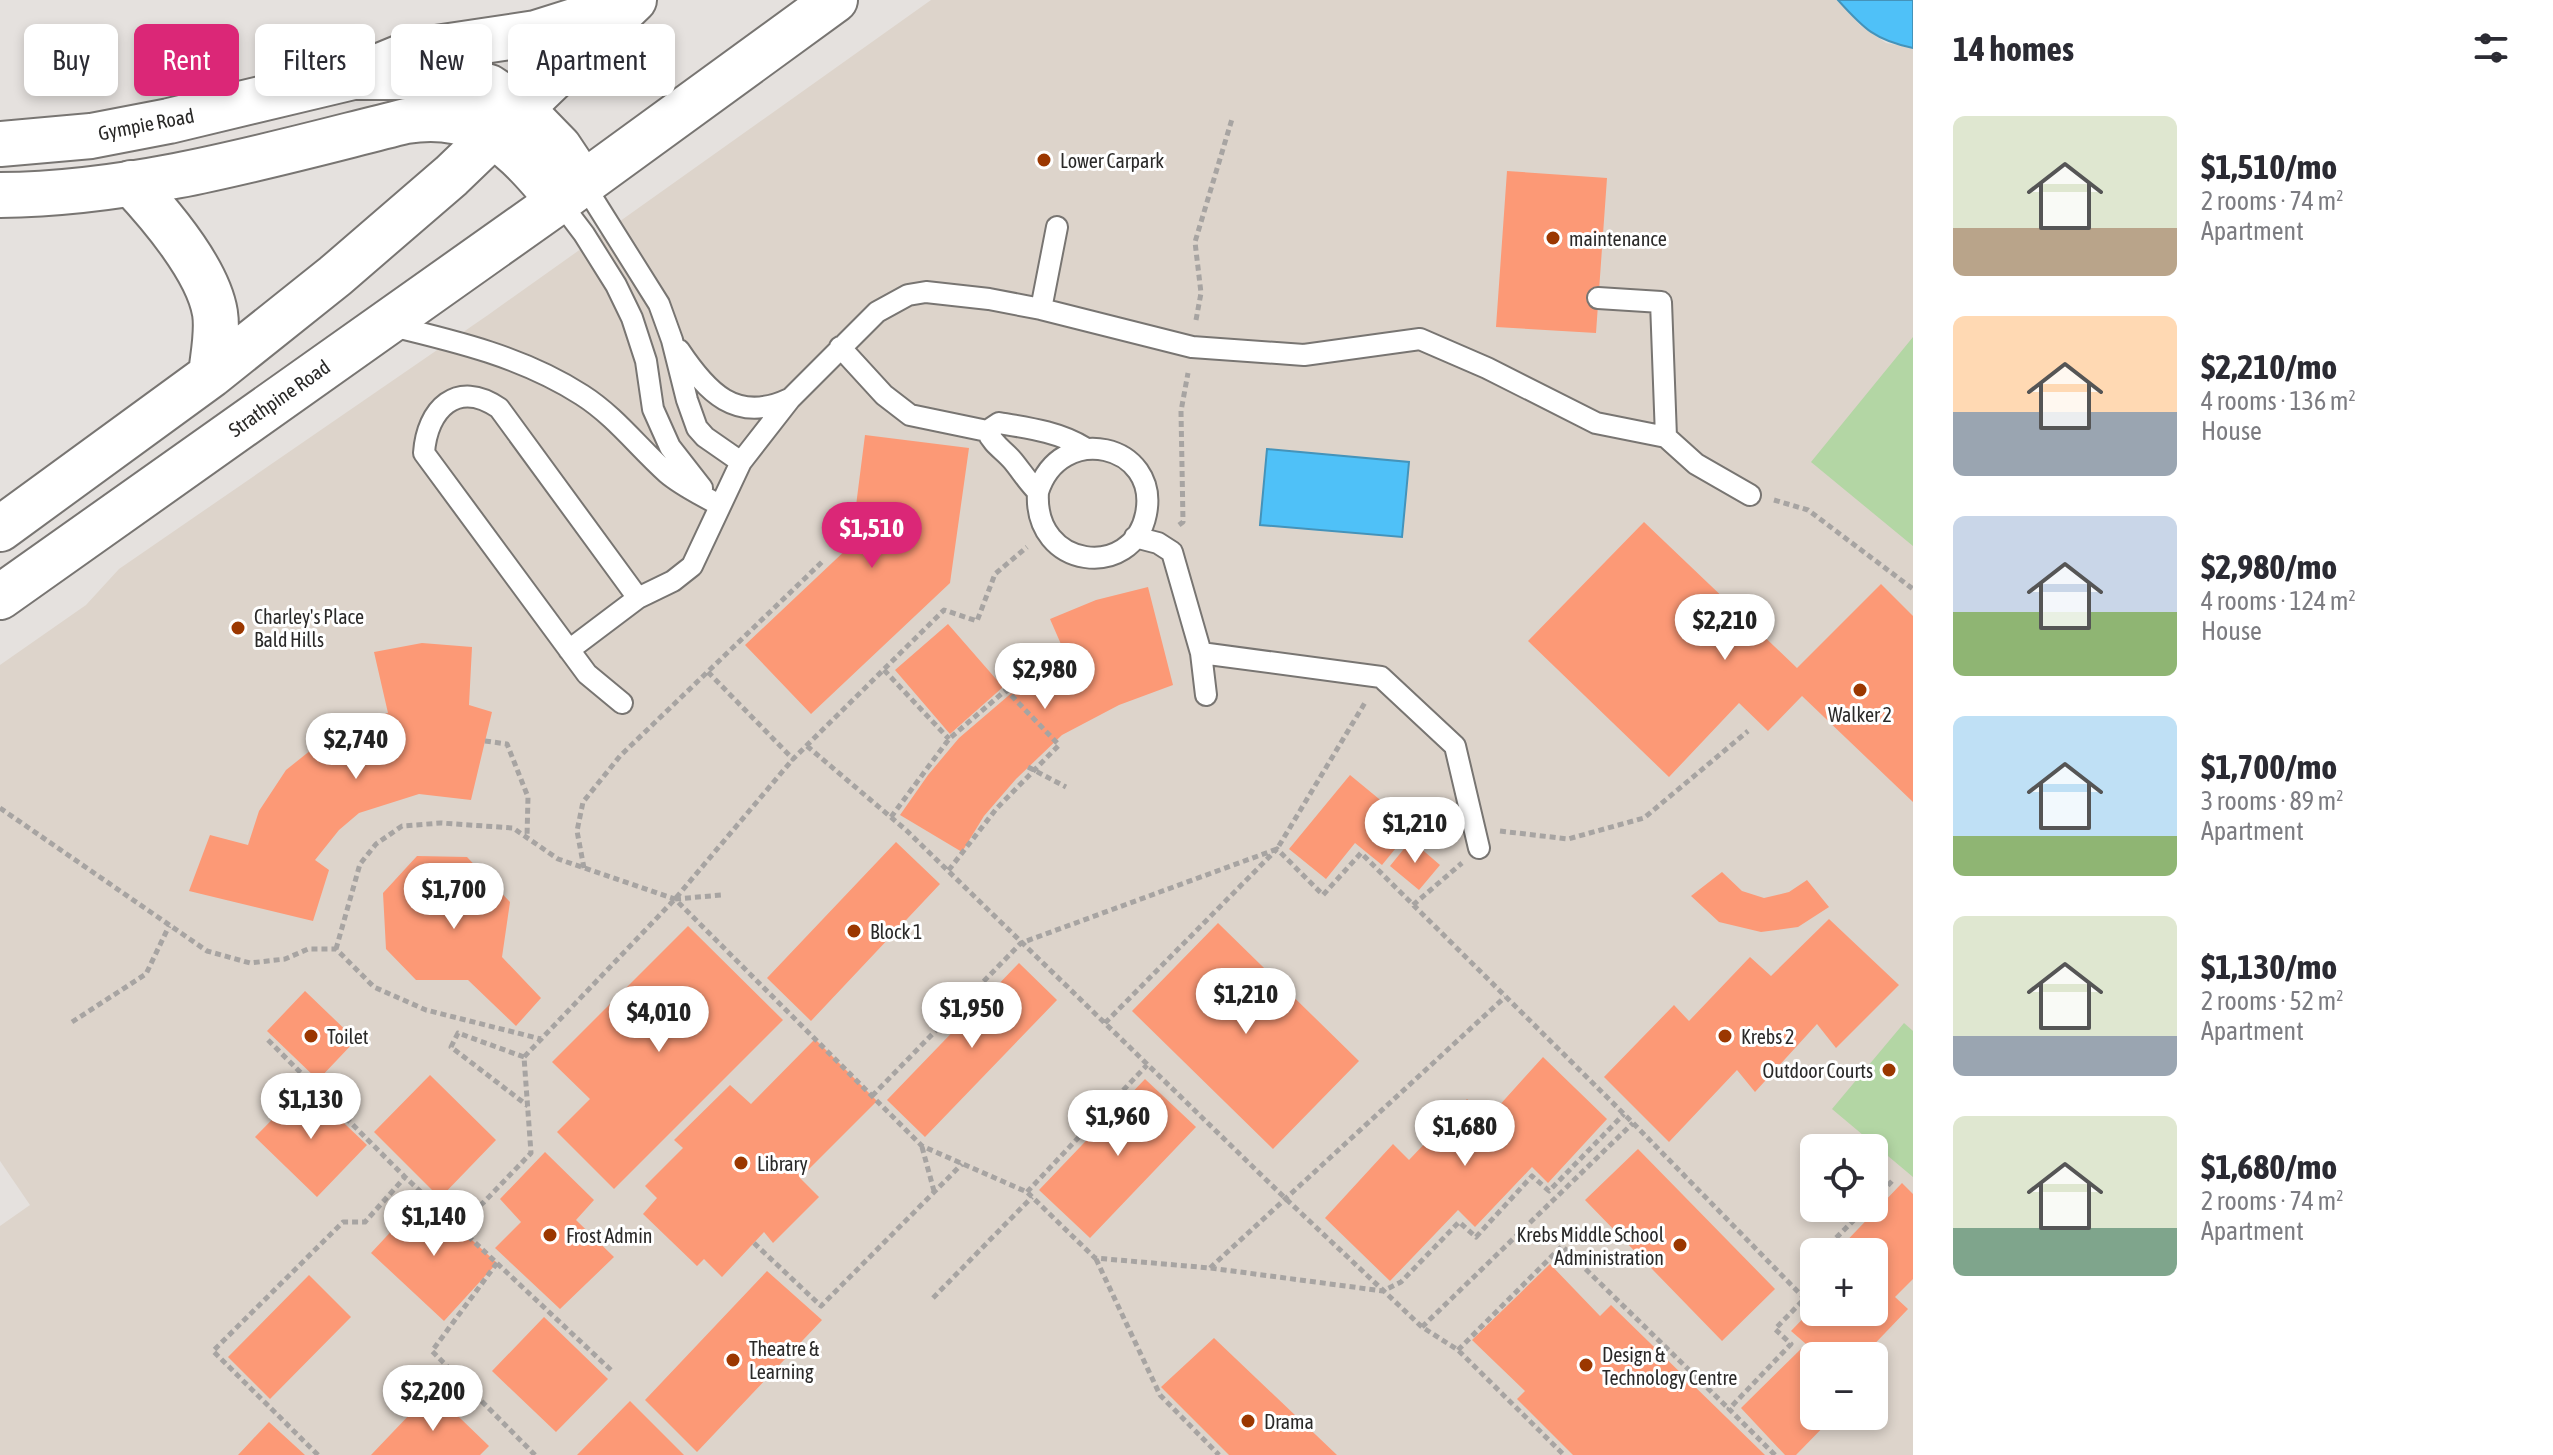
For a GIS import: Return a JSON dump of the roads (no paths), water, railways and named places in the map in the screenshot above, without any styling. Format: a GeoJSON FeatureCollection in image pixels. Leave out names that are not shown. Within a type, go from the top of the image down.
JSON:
{"type":"FeatureCollection","features":[{"type":"Feature","properties":{"kind":"main road"},"geometry":{"type":"LineString","coordinates":[[571,192],[835,0]]}},
{"type":"Feature","properties":{"kind":"main road"},"geometry":{"type":"LineString","coordinates":[[375,68],[416,51],[536,33],[633,1]]}},
{"type":"Feature","properties":{"kind":"main road"},"geometry":{"type":"LineString","coordinates":[[0,529],[211,375],[335,276],[508,122],[633,1]]}},
{"type":"Feature","properties":{"kind":"main road","name":"Gympie Road"},"geometry":{"type":"LineString","coordinates":[[375,77],[463,79],[489,87],[508,122]]}},
{"type":"Feature","properties":{"kind":"main road","name":"Gympie Road"},"geometry":{"type":"LineString","coordinates":[[0,144],[91,136],[274,96]]}},
{"type":"Feature","properties":{"kind":"main road","name":"Gympie Road"},"geometry":{"type":"LineString","coordinates":[[0,195],[131,183],[211,169],[424,118],[508,122],[559,147],[571,192]]}},
{"type":"Feature","properties":{"kind":"main road"},"geometry":{"type":"LineString","coordinates":[[131,183],[165,220],[207,288],[216,328],[211,375]]}},
{"type":"Feature","properties":{"kind":"main road","name":"Strathpine Road"},"geometry":{"type":"LineString","coordinates":[[0,597],[571,192]]}},
{"type":"Feature","properties":{"kind":"lane"},"geometry":{"type":"LineString","coordinates":[[571,192],[659,304],[697,428],[741,462]]}},
{"type":"Feature","properties":{"kind":"lane"},"geometry":{"type":"LineString","coordinates":[[571,192],[594,249],[632,318],[646,361],[653,409],[670,447],[719,505]]}},
{"type":"Feature","properties":{"kind":"lane"},"geometry":{"type":"LineString","coordinates":[[1041,309],[1057,227]]}},
{"type":"Feature","properties":{"kind":"lane"},"geometry":{"type":"LineString","coordinates":[[569,650],[638,598],[673,581],[692,566],[741,462],[790,399],[877,312],[908,295],[943,293],[1041,309],[1205,348],[1304,355],[1420,339],[1487,368],[1596,423],[1666,437],[1696,464],[1750,495]]}},
{"type":"Feature","properties":{"kind":"lane"},"geometry":{"type":"LineString","coordinates":[[1598,298],[1661,302],[1666,437]]}},
{"type":"Feature","properties":{"kind":"lane"},"geometry":{"type":"LineString","coordinates":[[383,324],[488,351],[542,373],[582,395],[614,418],[669,475],[719,505]]}},
{"type":"Feature","properties":{"kind":"lane"},"geometry":{"type":"LineString","coordinates":[[672,340],[694,372],[729,404],[748,408],[775,406],[790,399]]}},
{"type":"Feature","properties":{"kind":"lane"},"geometry":{"type":"LineString","coordinates":[[840,347],[884,395],[910,415],[987,431],[999,423],[1069,438],[1085,448],[1108,450],[1122,456],[1134,466],[1142,479],[1147,509],[1135,537],[1115,553],[1098,557],[1081,557],[1065,551],[1042,526],[1038,509],[1038,492],[1046,474],[1058,460],[1085,448]]}},
{"type":"Feature","properties":{"kind":"lane"},"geometry":{"type":"LineString","coordinates":[[622,703],[587,674],[424,453],[429,422],[454,399],[467,396],[485,398],[499,408],[638,598]]}},
{"type":"Feature","properties":{"kind":"lane"},"geometry":{"type":"LineString","coordinates":[[987,431],[992,442],[1012,459],[1038,492]]}},
{"type":"Feature","properties":{"kind":"lane"},"geometry":{"type":"LineString","coordinates":[[1135,537],[1158,543],[1172,552],[1201,653],[1206,695]]}},
{"type":"Feature","properties":{"kind":"lane"},"geometry":{"type":"LineString","coordinates":[[1201,653],[1381,677],[1455,746],[1479,848]]}},
{"type":"Feature","properties":{"kind":"water"},"geometry":{"type":"Polygon","coordinates":[[[1838,0],[1913,0],[1913,48],[1871,32],[1838,0]]]}},
{"type":"Feature","properties":{"kind":"water"},"geometry":{"type":"Polygon","coordinates":[[[1267,449],[1409,462],[1402,537],[1260,525],[1267,449]]]}},
{"type":"Feature","properties":{"kind":"place","name":"Lower Carpark"},"geometry":{"type":"Point","coordinates":[1044,160]}},
{"type":"Feature","properties":{"kind":"place","name":"maintenance"},"geometry":{"type":"Point","coordinates":[1553,238]}},
{"type":"Feature","properties":{"kind":"place","name":"Charley's Place Bald Hills"},"geometry":{"type":"Point","coordinates":[238,628]}},
{"type":"Feature","properties":{"kind":"place","name":"Walker 2"},"geometry":{"type":"Point","coordinates":[1860,690]}},
{"type":"Feature","properties":{"kind":"place","name":"Block 1"},"geometry":{"type":"Point","coordinates":[854,931]}},
{"type":"Feature","properties":{"kind":"place","name":"Toilet"},"geometry":{"type":"Point","coordinates":[311,1036]}},
{"type":"Feature","properties":{"kind":"place","name":"Krebs 2"},"geometry":{"type":"Point","coordinates":[1725,1036]}},
{"type":"Feature","properties":{"kind":"place","name":"Outdoor Courts"},"geometry":{"type":"Point","coordinates":[1889,1070]}},
{"type":"Feature","properties":{"kind":"place","name":"Library"},"geometry":{"type":"Point","coordinates":[741,1163]}},
{"type":"Feature","properties":{"kind":"place","name":"Frost Admin"},"geometry":{"type":"Point","coordinates":[550,1235]}},
{"type":"Feature","properties":{"kind":"place","name":"Krebs Middle School Administration"},"geometry":{"type":"Point","coordinates":[1680,1245]}},
{"type":"Feature","properties":{"kind":"place","name":"Theatre & Learning"},"geometry":{"type":"Point","coordinates":[733,1360]}},
{"type":"Feature","properties":{"kind":"place","name":"Design & Technology Centre"},"geometry":{"type":"Point","coordinates":[1586,1365]}},
{"type":"Feature","properties":{"kind":"place","name":"Drama"},"geometry":{"type":"Point","coordinates":[1248,1421]}}]}
